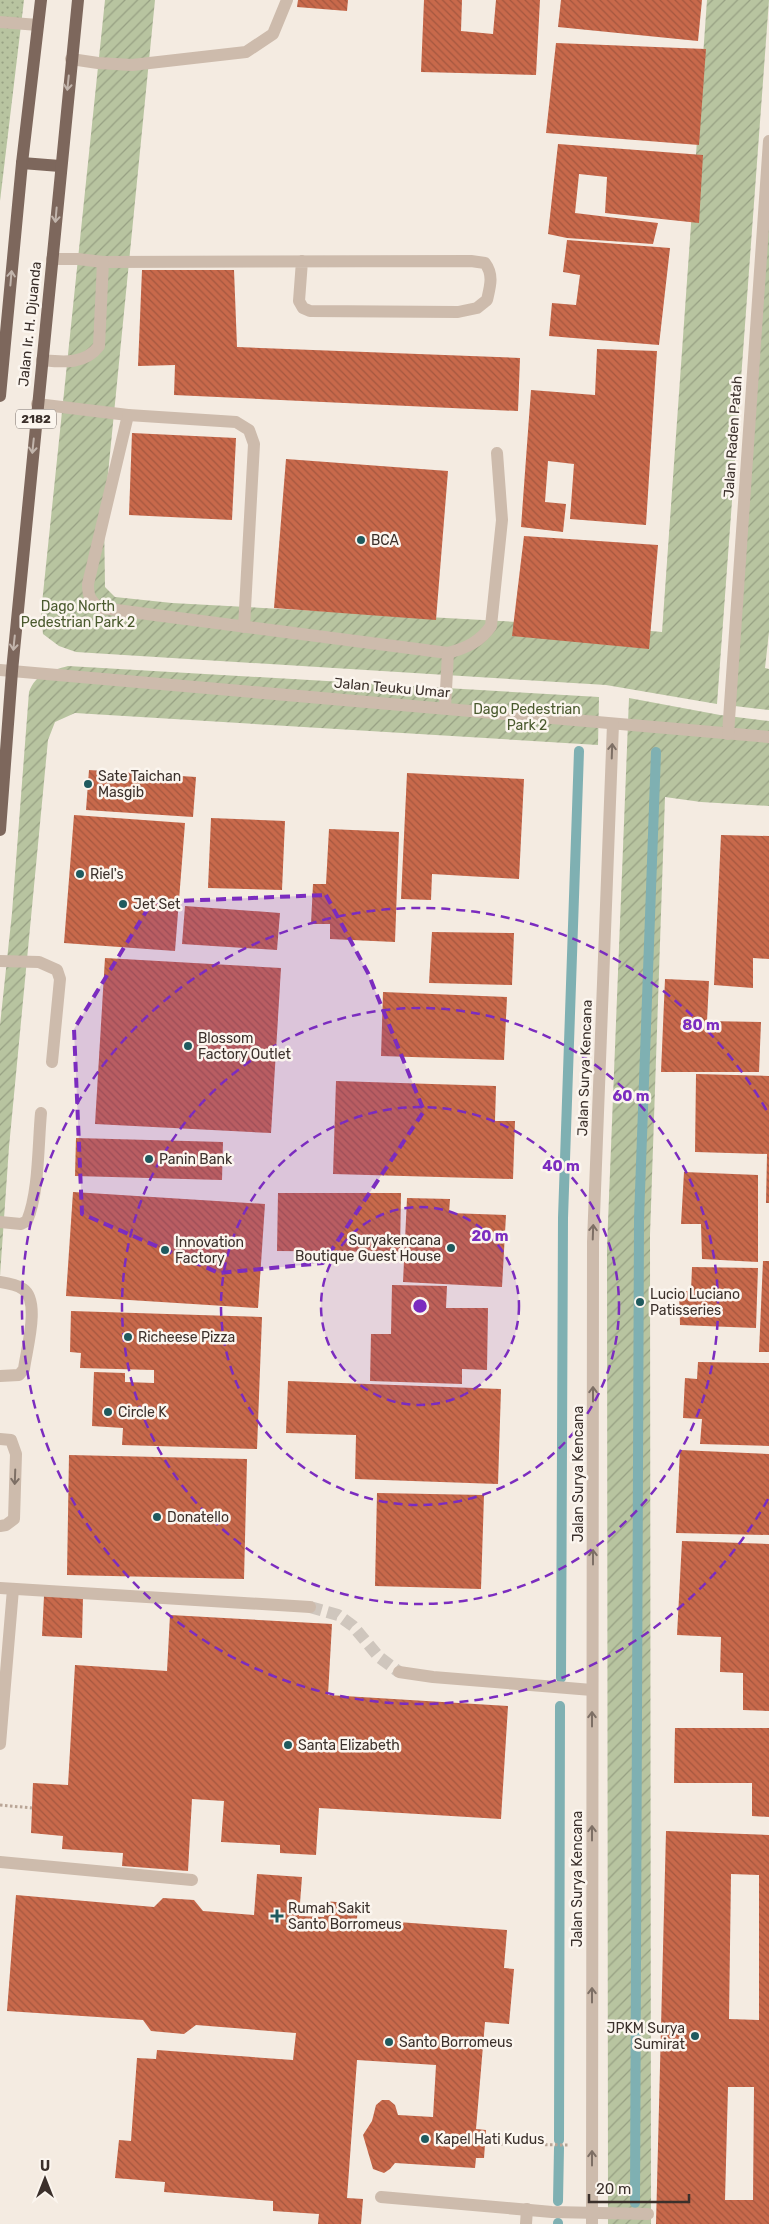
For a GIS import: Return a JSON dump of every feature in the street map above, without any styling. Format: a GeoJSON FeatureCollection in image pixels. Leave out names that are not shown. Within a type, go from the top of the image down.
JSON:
{"type":"FeatureCollection","features":[{"type":"Feature","properties":{"kind":"main road","name":"Jalan Ir. H. Djuanda"},"geometry":{"type":"LineString","coordinates":[[0,396],[1,365],[41,0]]}},
{"type":"Feature","properties":{"kind":"main road","name":"Jalan Ir. H. Djuanda"},"geometry":{"type":"LineString","coordinates":[[0,830],[6,670],[42,360],[78,0]]}},
{"type":"Feature","properties":{"kind":"main road"},"geometry":{"type":"LineString","coordinates":[[22,164],[60,166]]}},
{"type":"Feature","properties":{"kind":"street"},"geometry":{"type":"LineString","coordinates":[[71,59],[132,65],[246,52],[272,34],[287,0]]}},
{"type":"Feature","properties":{"kind":"street"},"geometry":{"type":"LineString","coordinates":[[2,21],[38,25]]}},
{"type":"Feature","properties":{"kind":"street","name":"Jalan Raden Patah"},"geometry":{"type":"LineString","coordinates":[[728,734],[769,141]]}},
{"type":"Feature","properties":{"kind":"street"},"geometry":{"type":"LineString","coordinates":[[52,259],[78,259],[103,262],[302,261],[472,261],[485,263],[489,268],[491,282],[487,300],[477,308],[458,312],[310,311],[303,308],[300,301],[302,261]]}},
{"type":"Feature","properties":{"kind":"street"},"geometry":{"type":"LineString","coordinates":[[42,360],[77,361],[87,357],[99,346],[103,262]]}},
{"type":"Feature","properties":{"kind":"street"},"geometry":{"type":"LineString","coordinates":[[37,404],[128,415],[236,422],[250,430],[254,444],[244,627]]}},
{"type":"Feature","properties":{"kind":"street"},"geometry":{"type":"LineString","coordinates":[[128,415],[88,584],[88,595],[93,604],[100,608],[448,653],[466,648],[485,635],[491,626],[502,520],[497,453]]}},
{"type":"Feature","properties":{"kind":"street"},"geometry":{"type":"LineString","coordinates":[[445,708],[448,653]]}},
{"type":"Feature","properties":{"kind":"street","name":"Jalan Teuku Umar"},"geometry":{"type":"LineString","coordinates":[[6,670],[769,737]]}},
{"type":"Feature","properties":{"kind":"street","name":"Jalan Surya Kencana"},"geometry":{"type":"LineString","coordinates":[[592,2218],[593,1242],[613,724]]}},
{"type":"Feature","properties":{"kind":"street"},"geometry":{"type":"LineString","coordinates":[[0,960],[39,962],[57,970],[60,980],[52,1062]]}},
{"type":"Feature","properties":{"kind":"street"},"geometry":{"type":"LineString","coordinates":[[0,1222],[21,1224],[28,1221],[30,1216],[41,1113]]}},
{"type":"Feature","properties":{"kind":"street"},"geometry":{"type":"LineString","coordinates":[[0,1282],[22,1288],[31,1300],[32,1312],[24,1369],[19,1375],[0,1376]]}},
{"type":"Feature","properties":{"kind":"street"},"geometry":{"type":"LineString","coordinates":[[0,1438],[11,1440],[16,1454],[14,1519],[6,1526],[0,1526]]}},
{"type":"Feature","properties":{"kind":"street"},"geometry":{"type":"LineString","coordinates":[[0,1744],[6,1588],[310,1607]]}},
{"type":"Feature","properties":{"kind":"street"},"geometry":{"type":"LineString","coordinates":[[399,1672],[433,1677],[592,1690]]}},
{"type":"Feature","properties":{"kind":"street"},"geometry":{"type":"LineString","coordinates":[[0,1862],[192,1880]]}},
{"type":"Feature","properties":{"kind":"street"},"geometry":{"type":"LineString","coordinates":[[381,2197],[527,2209],[592,2218],[648,2214]]}},
{"type":"Feature","properties":{"kind":"street"},"geometry":{"type":"LineString","coordinates":[[526,2224],[527,2209]]}},
{"type":"Feature","properties":{"kind":"path"},"geometry":{"type":"LineString","coordinates":[[0,1805],[32,1808]]}},
{"type":"Feature","properties":{"kind":"path"},"geometry":{"type":"LineString","coordinates":[[485,2144],[592,2145]]}},
{"type":"Feature","properties":{"kind":"highlighted area"},"geometry":{"type":"Polygon","coordinates":[[[326,895],[368,973],[424,1111],[323,1263],[219,1273],[82,1214],[74,1029],[152,902],[326,895]]]}},
{"type":"Feature","properties":{"kind":"green space"},"geometry":{"type":"Polygon","coordinates":[[[0,0],[24,0],[0,201],[0,0]]]}},
{"type":"Feature","properties":{"kind":"green space","name":"Dago North Pedestrian Park 2"},"geometry":{"type":"Polygon","coordinates":[[[105,0],[155,0],[104,514],[105,587],[115,597],[172,603],[609,627],[662,632],[707,0],[769,0],[717,704],[606,685],[76,652],[59,646],[43,634],[41,613],[105,0]]]}},
{"type":"Feature","properties":{"kind":"green space"},"geometry":{"type":"Polygon","coordinates":[[[769,139],[769,632],[765,668],[769,669],[769,710],[726,705],[769,139]]]}},
{"type":"Feature","properties":{"kind":"green space","name":"Dago Pedestrian Park 2"},"geometry":{"type":"Polygon","coordinates":[[[68,666],[599,697],[598,745],[75,713],[55,722],[48,740],[9,1147],[0,1276],[0,1025],[12,913],[29,692],[36,681],[44,674],[68,666]]]}},
{"type":"Feature","properties":{"kind":"green space"},"geometry":{"type":"Polygon","coordinates":[[[629,698],[720,715],[769,721],[769,806],[701,802],[665,797],[650,1235],[651,2224],[608,2224],[607,1247],[629,698]]]}},
{"type":"Feature","properties":{"kind":"building"},"geometry":{"type":"Polygon","coordinates":[[[298,0],[348,0],[347,11],[297,7],[298,0]]]}},
{"type":"Feature","properties":{"kind":"building"},"geometry":{"type":"Polygon","coordinates":[[[424,0],[462,0],[461,31],[493,34],[496,0],[540,0],[536,75],[421,72],[424,0]]]}},
{"type":"Feature","properties":{"kind":"building"},"geometry":{"type":"Polygon","coordinates":[[[561,0],[702,0],[698,41],[558,27],[561,0]]]}},
{"type":"Feature","properties":{"kind":"building"},"geometry":{"type":"Polygon","coordinates":[[[556,43],[706,49],[699,145],[546,133],[556,43]]]}},
{"type":"Feature","properties":{"kind":"building"},"geometry":{"type":"Polygon","coordinates":[[[558,144],[703,155],[699,223],[605,213],[607,177],[579,174],[575,213],[658,223],[653,244],[567,238],[548,234],[558,144]]]}},
{"type":"Feature","properties":{"kind":"building"},"geometry":{"type":"Polygon","coordinates":[[[567,240],[670,248],[659,345],[549,336],[552,303],[576,305],[580,275],[563,272],[567,240]]]}},
{"type":"Feature","properties":{"kind":"building"},"geometry":{"type":"Polygon","coordinates":[[[142,270],[234,270],[237,347],[520,358],[518,411],[174,395],[175,365],[138,366],[142,270]]]}},
{"type":"Feature","properties":{"kind":"building"},"geometry":{"type":"Polygon","coordinates":[[[597,349],[657,351],[646,525],[570,519],[574,464],[548,461],[545,502],[566,504],[563,532],[521,527],[531,390],[595,395],[597,349]]]}},
{"type":"Feature","properties":{"kind":"building"},"geometry":{"type":"Polygon","coordinates":[[[132,433],[236,438],[232,520],[129,515],[132,433]]]}},
{"type":"Feature","properties":{"kind":"building","name":"BCA"},"geometry":{"type":"Polygon","coordinates":[[[286,459],[448,471],[436,620],[274,608],[286,459]]]}},
{"type":"Feature","properties":{"kind":"building"},"geometry":{"type":"Polygon","coordinates":[[[524,536],[658,545],[649,649],[512,636],[524,536]]]}},
{"type":"Feature","properties":{"kind":"building"},"geometry":{"type":"Polygon","coordinates":[[[89,770],[196,777],[193,817],[86,810],[89,770]]]}},
{"type":"Feature","properties":{"kind":"building"},"geometry":{"type":"Polygon","coordinates":[[[407,773],[524,779],[519,879],[432,874],[431,900],[401,899],[407,773]]]}},
{"type":"Feature","properties":{"kind":"building","name":"Jet Set"},"geometry":{"type":"Polygon","coordinates":[[[74,815],[185,823],[175,951],[64,943],[74,815]]]}},
{"type":"Feature","properties":{"kind":"building"},"geometry":{"type":"Polygon","coordinates":[[[211,818],[285,821],[282,890],[208,888],[211,818]]]}},
{"type":"Feature","properties":{"kind":"building"},"geometry":{"type":"Polygon","coordinates":[[[329,829],[399,832],[395,942],[330,939],[330,924],[311,924],[313,884],[326,884],[329,829]]]}},
{"type":"Feature","properties":{"kind":"building"},"geometry":{"type":"Polygon","coordinates":[[[721,835],[769,836],[769,959],[753,958],[753,988],[714,985],[721,835]]]}},
{"type":"Feature","properties":{"kind":"building"},"geometry":{"type":"Polygon","coordinates":[[[185,906],[280,913],[277,950],[182,944],[185,906]]]}},
{"type":"Feature","properties":{"kind":"building"},"geometry":{"type":"Polygon","coordinates":[[[432,932],[514,933],[512,985],[429,983],[432,932]]]}},
{"type":"Feature","properties":{"kind":"building","name":"Blossom Factory Outlet"},"geometry":{"type":"Polygon","coordinates":[[[105,958],[281,968],[271,1133],[95,1124],[105,958]]]}},
{"type":"Feature","properties":{"kind":"building"},"geometry":{"type":"Polygon","coordinates":[[[665,979],[709,981],[707,1021],[761,1022],[759,1072],[661,1072],[665,979]]]}},
{"type":"Feature","properties":{"kind":"building"},"geometry":{"type":"Polygon","coordinates":[[[383,992],[507,997],[504,1060],[381,1056],[383,992]]]}},
{"type":"Feature","properties":{"kind":"building"},"geometry":{"type":"Polygon","coordinates":[[[696,1074],[769,1076],[769,1203],[766,1203],[767,1154],[695,1152],[696,1074]]]}},
{"type":"Feature","properties":{"kind":"building"},"geometry":{"type":"Polygon","coordinates":[[[336,1081],[496,1086],[495,1121],[515,1121],[513,1179],[333,1174],[336,1081]]]}},
{"type":"Feature","properties":{"kind":"building","name":"Panin Bank"},"geometry":{"type":"Polygon","coordinates":[[[76,1138],[223,1142],[222,1180],[75,1176],[76,1138]]]}},
{"type":"Feature","properties":{"kind":"building"},"geometry":{"type":"Polygon","coordinates":[[[684,1172],[758,1175],[758,1262],[702,1259],[701,1224],[681,1224],[684,1172]]]}},
{"type":"Feature","properties":{"kind":"building","name":"Innovation Factory"},"geometry":{"type":"Polygon","coordinates":[[[73,1192],[265,1204],[258,1308],[66,1296],[73,1192]]]}},
{"type":"Feature","properties":{"kind":"building"},"geometry":{"type":"Polygon","coordinates":[[[278,1193],[401,1193],[400,1252],[277,1251],[278,1193]]]}},
{"type":"Feature","properties":{"kind":"building"},"geometry":{"type":"Polygon","coordinates":[[[407,1198],[450,1199],[449,1213],[506,1215],[502,1287],[403,1282],[407,1198]]]}},
{"type":"Feature","properties":{"kind":"building"},"geometry":{"type":"Polygon","coordinates":[[[763,1261],[769,1261],[769,1352],[759,1352],[763,1261]]]}},
{"type":"Feature","properties":{"kind":"building"},"geometry":{"type":"Polygon","coordinates":[[[692,1267],[758,1268],[756,1328],[680,1325],[679,1291],[691,1291],[692,1267]]]}},
{"type":"Feature","properties":{"kind":"building"},"geometry":{"type":"Polygon","coordinates":[[[392,1285],[447,1286],[446,1308],[488,1308],[487,1370],[462,1369],[462,1384],[370,1381],[371,1334],[391,1334],[392,1285]]]}},
{"type":"Feature","properties":{"kind":"building"},"geometry":{"type":"Polygon","coordinates":[[[71,1311],[262,1317],[257,1449],[122,1445],[123,1428],[92,1426],[94,1372],[125,1373],[125,1382],[154,1383],[154,1370],[80,1368],[81,1353],[70,1352],[71,1311]]]}},
{"type":"Feature","properties":{"kind":"building"},"geometry":{"type":"Polygon","coordinates":[[[698,1362],[769,1363],[769,1446],[700,1444],[702,1419],[683,1418],[685,1378],[697,1379],[698,1362]]]}},
{"type":"Feature","properties":{"kind":"building"},"geometry":{"type":"Polygon","coordinates":[[[288,1381],[501,1389],[498,1484],[355,1479],[356,1435],[286,1433],[288,1381]]]}},
{"type":"Feature","properties":{"kind":"building"},"geometry":{"type":"Polygon","coordinates":[[[680,1450],[769,1454],[769,1535],[676,1533],[680,1450]]]}},
{"type":"Feature","properties":{"kind":"building","name":"Donatello"},"geometry":{"type":"Polygon","coordinates":[[[69,1455],[247,1459],[244,1579],[67,1575],[69,1455]]]}},
{"type":"Feature","properties":{"kind":"building"},"geometry":{"type":"Polygon","coordinates":[[[377,1493],[484,1495],[481,1589],[375,1586],[377,1493]]]}},
{"type":"Feature","properties":{"kind":"building"},"geometry":{"type":"Polygon","coordinates":[[[682,1541],[769,1544],[769,1711],[743,1710],[743,1673],[720,1672],[721,1637],[677,1635],[682,1541]]]}},
{"type":"Feature","properties":{"kind":"building"},"geometry":{"type":"Polygon","coordinates":[[[44,1596],[83,1598],[82,1638],[42,1636],[44,1596]]]}},
{"type":"Feature","properties":{"kind":"building","name":"Santa Elizabeth"},"geometry":{"type":"Polygon","coordinates":[[[170,1615],[332,1624],[328,1695],[508,1706],[501,1819],[319,1808],[316,1855],[280,1853],[280,1845],[221,1842],[224,1801],[192,1799],[188,1871],[122,1866],[123,1853],[62,1849],[63,1836],[31,1833],[33,1783],[68,1785],[75,1665],[167,1671],[170,1615]]]}},
{"type":"Feature","properties":{"kind":"building"},"geometry":{"type":"Polygon","coordinates":[[[675,1728],[769,1728],[769,1817],[752,1816],[752,1783],[674,1783],[675,1728]]]}},
{"type":"Feature","properties":{"kind":"building","name":"JPKM Surya Sumirat"},"geometry":{"type":"Polygon","coordinates":[[[666,1831],[769,1835],[769,2224],[656,2224],[666,1831]],[[731,1874],[729,2019],[759,2020],[759,1875],[731,1874]],[[728,2087],[725,2200],[753,2200],[754,2087],[728,2087]]]}},
{"type":"Feature","properties":{"kind":"building","name":"Santo Borromeus"},"geometry":{"type":"Polygon","coordinates":[[[257,1874],[302,1877],[299,1916],[324,1917],[325,1901],[358,1904],[357,1919],[507,1930],[504,1968],[514,1969],[509,2024],[485,2022],[476,2129],[486,2130],[484,2158],[476,2158],[475,2168],[395,2163],[384,2173],[373,2169],[363,2135],[372,2121],[376,2105],[382,2100],[389,2100],[395,2105],[398,2115],[433,2117],[436,2065],[357,2060],[347,2198],[363,2199],[361,2224],[318,2224],[319,2214],[273,2211],[273,2201],[164,2192],[165,2182],[115,2178],[119,2140],[131,2141],[137,2058],[156,2059],[157,2050],[293,2060],[296,2033],[196,2025],[184,2034],[151,2031],[143,2020],[7,2011],[16,1895],[154,1907],[163,1898],[194,1900],[203,1911],[254,1915],[257,1874]]]}},
{"type":"Feature","properties":{"kind":"waterway"},"geometry":{"type":"LineString","coordinates":[[561,1678],[563,1218],[579,751]]}},
{"type":"Feature","properties":{"kind":"waterway"},"geometry":{"type":"LineString","coordinates":[[635,2203],[639,1219],[656,752]]}},
{"type":"Feature","properties":{"kind":"waterway"},"geometry":{"type":"LineString","coordinates":[[559,2140],[560,1706]]}},
{"type":"Feature","properties":{"kind":"waterway"},"geometry":{"type":"LineString","coordinates":[[558,2201],[559,2148]]}},
{"type":"Feature","properties":{"kind":"tunnel"},"geometry":{"type":"LineString","coordinates":[[310,1607],[338,1615],[353,1626],[379,1657],[399,1672]]}},
{"type":"Feature","properties":{"kind":"place","name":"BCA"},"geometry":{"type":"Point","coordinates":[361,540]}},
{"type":"Feature","properties":{"kind":"place","name":"Sate Taichan Masgib"},"geometry":{"type":"Point","coordinates":[88,784]}},
{"type":"Feature","properties":{"kind":"place","name":"Riel's"},"geometry":{"type":"Point","coordinates":[80,874]}},
{"type":"Feature","properties":{"kind":"place","name":"Jet Set"},"geometry":{"type":"Point","coordinates":[123,904]}},
{"type":"Feature","properties":{"kind":"place","name":"Blossom Factory Outlet"},"geometry":{"type":"Point","coordinates":[188,1046]}},
{"type":"Feature","properties":{"kind":"place","name":"Panin Bank"},"geometry":{"type":"Point","coordinates":[149,1159]}},
{"type":"Feature","properties":{"kind":"place","name":"Suryakencana Boutique Guest House"},"geometry":{"type":"Point","coordinates":[451,1248]}},
{"type":"Feature","properties":{"kind":"place","name":"Innovation Factory"},"geometry":{"type":"Point","coordinates":[165,1250]}},
{"type":"Feature","properties":{"kind":"place","name":"Lucio Luciano Patisseries"},"geometry":{"type":"Point","coordinates":[640,1302]}},
{"type":"Feature","properties":{"kind":"place","name":"Richeese Pizza"},"geometry":{"type":"Point","coordinates":[128,1337]}},
{"type":"Feature","properties":{"kind":"place","name":"Circle K"},"geometry":{"type":"Point","coordinates":[108,1412]}},
{"type":"Feature","properties":{"kind":"place","name":"Donatello"},"geometry":{"type":"Point","coordinates":[157,1517]}},
{"type":"Feature","properties":{"kind":"place","name":"Santa Elizabeth"},"geometry":{"type":"Point","coordinates":[288,1745]}},
{"type":"Feature","properties":{"kind":"place","name":"Rumah Sakit Santo Borromeus"},"geometry":{"type":"Point","coordinates":[277,1916]}},
{"type":"Feature","properties":{"kind":"place","name":"JPKM Surya Sumirat"},"geometry":{"type":"Point","coordinates":[695,2036]}},
{"type":"Feature","properties":{"kind":"place","name":"Santo Borromeus"},"geometry":{"type":"Point","coordinates":[389,2042]}},
{"type":"Feature","properties":{"kind":"place","name":"Kapel Hati Kudus"},"geometry":{"type":"Point","coordinates":[425,2139]}}]}
